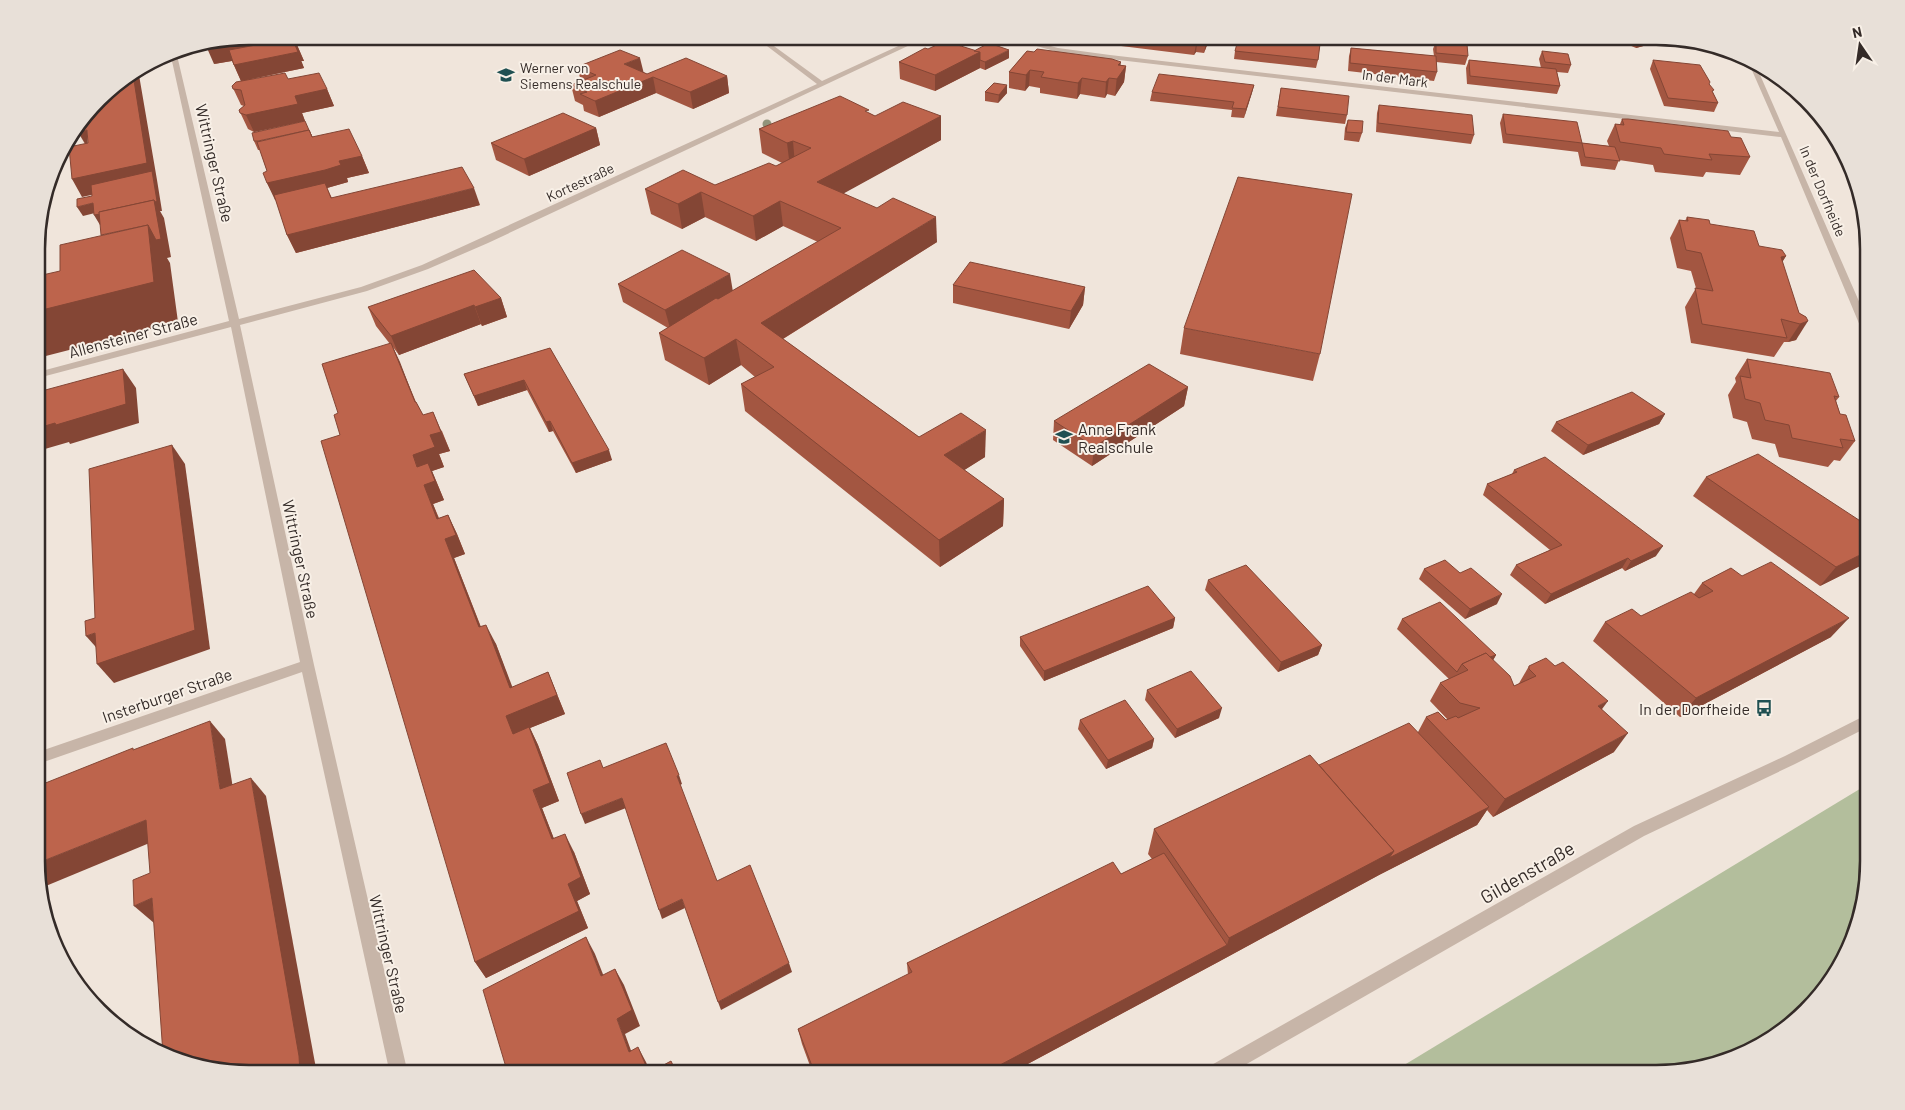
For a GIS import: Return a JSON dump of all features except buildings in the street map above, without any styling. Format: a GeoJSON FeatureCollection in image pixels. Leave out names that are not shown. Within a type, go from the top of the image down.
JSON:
{"type":"FeatureCollection","features":[{"type":"Feature","properties":{"kind":"street"},"geometry":{"type":"LineString","coordinates":[[769,45],[821,84]]}},
{"type":"Feature","properties":{"kind":"street","name":"Kortestraße"},"geometry":{"type":"LineString","coordinates":[[235,324],[364,289],[433,264],[906,45]]}},
{"type":"Feature","properties":{"kind":"street","name":"In der Mark"},"geometry":{"type":"LineString","coordinates":[[1039,45],[1110,58],[1784,135]]}},
{"type":"Feature","properties":{"kind":"street","name":"Wittringer Straße"},"geometry":{"type":"LineString","coordinates":[[175,59],[235,324],[307,665],[397,1065]]}},
{"type":"Feature","properties":{"kind":"street","name":"In der Dorfheide"},"geometry":{"type":"LineString","coordinates":[[1755,70],[1860,314]]}},
{"type":"Feature","properties":{"kind":"street","name":"Allensteiner Straße"},"geometry":{"type":"LineString","coordinates":[[45,374],[235,324]]}},
{"type":"Feature","properties":{"kind":"street","name":"Insterburger Straße"},"geometry":{"type":"LineString","coordinates":[[45,756],[307,665]]}},
{"type":"Feature","properties":{"kind":"street","name":"Gildenstraße"},"geometry":{"type":"LineString","coordinates":[[1230,1065],[1639,831],[1790,760],[1860,724]]}},
{"type":"Feature","properties":{"kind":"green space"},"geometry":{"type":"Polygon","coordinates":[[[1860,789],[1860,874],[1856,901],[1849,927],[1833,963],[1809,996],[1791,1014],[1758,1038],[1709,1058],[1669,1065],[1404,1065],[1860,789]]]}},
{"type":"Feature","properties":{"kind":"place","name":"Werner von Siemens Realschule"},"geometry":{"type":"Point","coordinates":[506,75]}},
{"type":"Feature","properties":{"kind":"place","name":"Anne Frank Realschule"},"geometry":{"type":"Point","coordinates":[1064,437]}},
{"type":"Feature","properties":{"kind":"place","name":"In der Dorfheide"},"geometry":{"type":"Point","coordinates":[1764,708]}}]}
